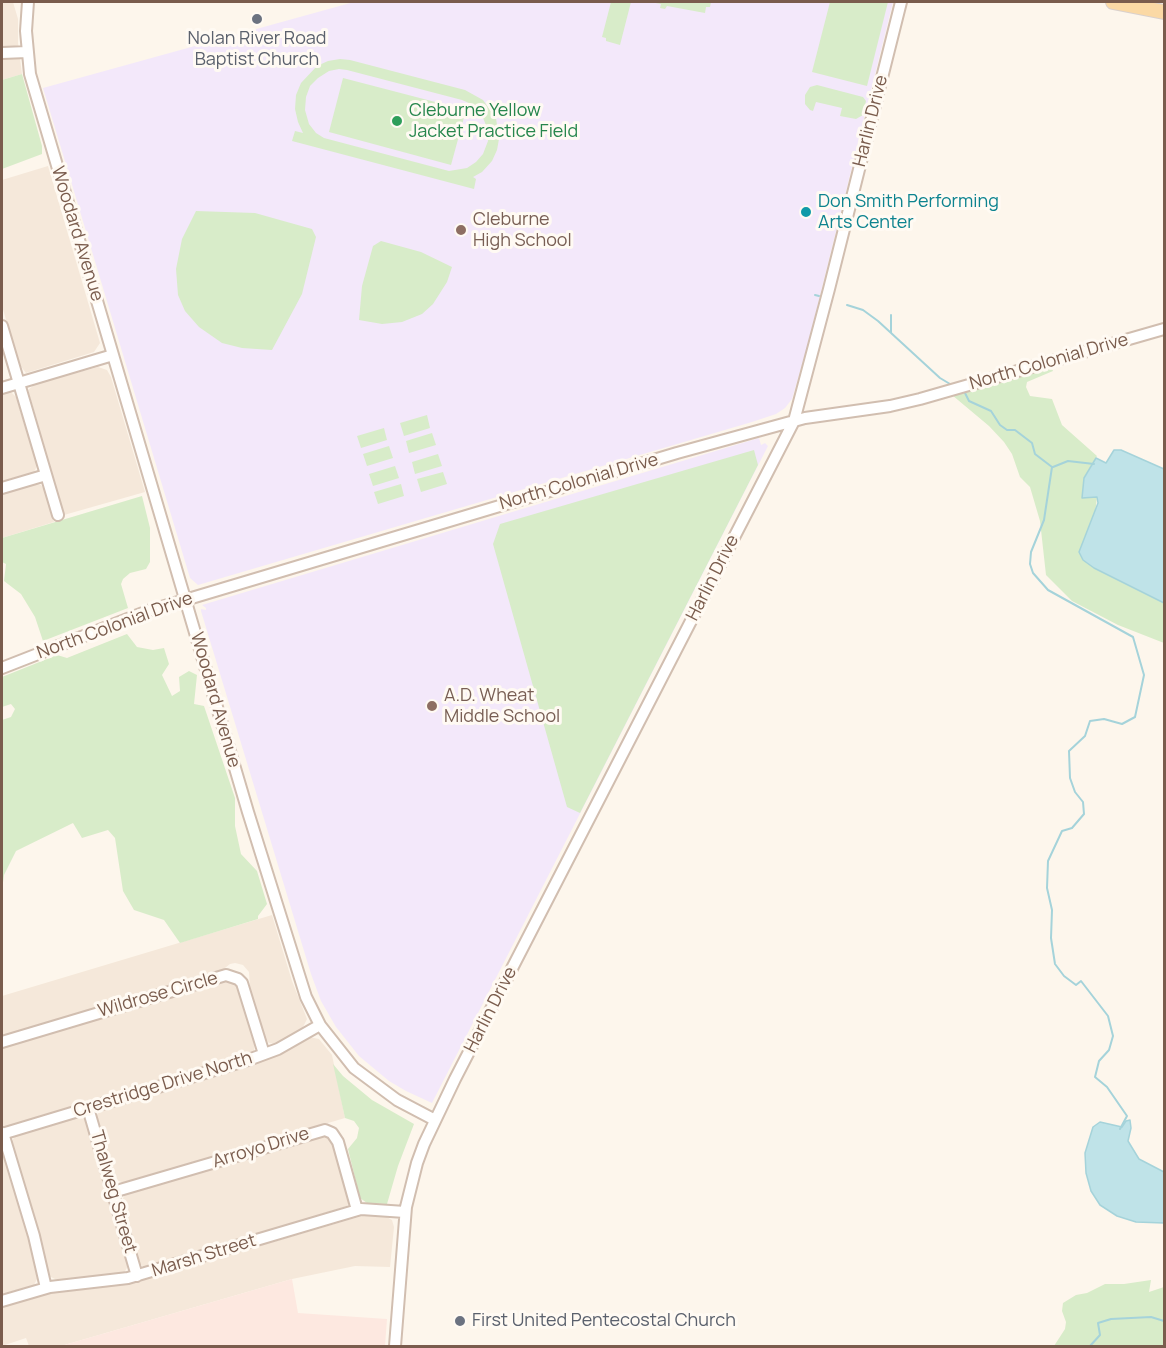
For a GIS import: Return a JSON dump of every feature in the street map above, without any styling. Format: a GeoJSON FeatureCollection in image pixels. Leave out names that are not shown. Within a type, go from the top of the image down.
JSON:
{"type":"FeatureCollection","features":[{"type":"Feature","properties":{"kind":"main road"},"geometry":{"type":"LineString","coordinates":[[1113,2],[1164,12]]}},
{"type":"Feature","properties":{"kind":"street","name":"Woodard Avenue"},"geometry":{"type":"LineString","coordinates":[[28,2],[27,52],[37,100],[306,997],[320,1025],[344,1057],[366,1078],[397,1100],[435,1120]]}},
{"type":"Feature","properties":{"kind":"street","name":"Harlin Drive"},"geometry":{"type":"LineString","coordinates":[[435,1120],[794,421],[901,2]]}},
{"type":"Feature","properties":{"kind":"street"},"geometry":{"type":"LineString","coordinates":[[2,53],[27,52]]}},
{"type":"Feature","properties":{"kind":"street"},"geometry":{"type":"LineString","coordinates":[[2,326],[58,515]]}},
{"type":"Feature","properties":{"kind":"street","name":"North Colonial Drive"},"geometry":{"type":"LineString","coordinates":[[2,668],[117,622],[186,599],[577,482],[794,421],[920,399],[1164,328]]}},
{"type":"Feature","properties":{"kind":"street"},"geometry":{"type":"LineString","coordinates":[[2,388],[113,355]]}},
{"type":"Feature","properties":{"kind":"street"},"geometry":{"type":"LineString","coordinates":[[2,488],[46,475]]}},
{"type":"Feature","properties":{"kind":"street","name":"Wildrose Circle"},"geometry":{"type":"LineString","coordinates":[[2,1042],[226,975],[242,983],[264,1054]]}},
{"type":"Feature","properties":{"kind":"street","name":"Crestridge Drive North"},"geometry":{"type":"LineString","coordinates":[[2,1133],[264,1054],[278,1049],[320,1025]]}},
{"type":"Feature","properties":{"kind":"street","name":"Thalweg Street"},"geometry":{"type":"LineString","coordinates":[[88,1108],[137,1276]]}},
{"type":"Feature","properties":{"kind":"street"},"geometry":{"type":"LineString","coordinates":[[395,1347],[405,1212],[417,1163],[435,1120]]}},
{"type":"Feature","properties":{"kind":"street","name":"Arroyo Drive"},"geometry":{"type":"LineString","coordinates":[[113,1192],[325,1130],[332,1133],[338,1142],[357,1210]]}},
{"type":"Feature","properties":{"kind":"street"},"geometry":{"type":"LineString","coordinates":[[2,1133],[34,1236],[46,1288]]}},
{"type":"Feature","properties":{"kind":"street","name":"Marsh Street"},"geometry":{"type":"LineString","coordinates":[[2,1300],[46,1288],[108,1282],[137,1276],[357,1210],[372,1208],[405,1212]]}},
{"type":"Feature","properties":{"kind":"shaded area"},"geometry":{"type":"Polygon","coordinates":[[[2,2],[13,2],[18,19],[22,74],[2,80],[2,2]]]}},
{"type":"Feature","properties":{"kind":"shaded area","name":"Cleburne High School"},"geometry":{"type":"Polygon","coordinates":[[[354,2],[893,2],[808,344],[792,399],[785,408],[776,414],[752,422],[198,585],[190,578],[43,88],[354,2]]]}},
{"type":"Feature","properties":{"kind":"shaded area"},"geometry":{"type":"Polygon","coordinates":[[[48,166],[100,343],[94,352],[26,373],[19,364],[2,306],[2,180],[48,166]]]}},
{"type":"Feature","properties":{"kind":"shaded area"},"geometry":{"type":"Polygon","coordinates":[[[98,367],[107,370],[111,377],[145,492],[64,515],[28,390],[35,384],[98,367]]]}},
{"type":"Feature","properties":{"kind":"shaded area"},"geometry":{"type":"Polygon","coordinates":[[[10,391],[16,397],[37,466],[34,472],[2,481],[2,393],[10,391]]]}},
{"type":"Feature","properties":{"kind":"shaded area","name":"A.D. Wheat Middle School"},"geometry":{"type":"Polygon","coordinates":[[[759,438],[761,445],[765,443],[768,446],[432,1103],[406,1091],[389,1081],[359,1056],[336,1027],[321,1001],[201,611],[206,608],[202,605],[759,438]]]}},
{"type":"Feature","properties":{"kind":"shaded area"},"geometry":{"type":"Polygon","coordinates":[[[35,484],[41,485],[44,489],[54,522],[2,538],[2,494],[35,484]]]}},
{"type":"Feature","properties":{"kind":"shaded area"},"geometry":{"type":"Polygon","coordinates":[[[272,915],[292,981],[307,1019],[302,1029],[276,1044],[269,1043],[265,1038],[250,988],[249,972],[243,965],[235,963],[221,971],[2,1036],[2,996],[272,915]]]}},
{"type":"Feature","properties":{"kind":"shaded area"},"geometry":{"type":"Polygon","coordinates":[[[225,981],[235,984],[239,990],[255,1043],[254,1051],[251,1053],[2,1128],[2,1048],[225,981]]]}},
{"type":"Feature","properties":{"kind":"shaded area"},"geometry":{"type":"Polygon","coordinates":[[[309,1037],[319,1039],[332,1055],[345,1118],[124,1183],[114,1179],[96,1120],[101,1109],[263,1061],[309,1037]]]}},
{"type":"Feature","properties":{"kind":"shaded area"},"geometry":{"type":"Polygon","coordinates":[[[77,1117],[85,1119],[128,1266],[124,1273],[118,1275],[57,1280],[49,1276],[12,1141],[19,1134],[77,1117]]]}},
{"type":"Feature","properties":{"kind":"shaded area"},"geometry":{"type":"Polygon","coordinates":[[[324,1135],[329,1137],[334,1144],[349,1202],[347,1206],[151,1267],[144,1267],[140,1264],[121,1203],[125,1194],[324,1135]]]}},
{"type":"Feature","properties":{"kind":"shaded area"},"geometry":{"type":"Polygon","coordinates":[[[2,1146],[32,1247],[38,1277],[34,1285],[2,1294],[2,1146]]]}},
{"type":"Feature","properties":{"kind":"shaded area"},"geometry":{"type":"Polygon","coordinates":[[[369,1214],[383,1215],[392,1220],[394,1227],[390,1267],[355,1266],[292,1279],[61,1346],[29,1346],[26,1338],[2,1346],[2,1306],[50,1292],[135,1282],[369,1214]]]}},
{"type":"Feature","properties":{"kind":"shaded area"},"geometry":{"type":"Polygon","coordinates":[[[292,1279],[298,1313],[387,1319],[385,1346],[61,1346],[292,1279]]]}},
{"type":"Feature","properties":{"kind":"green space"},"geometry":{"type":"Polygon","coordinates":[[[611,2],[631,2],[620,45],[606,41],[606,38],[602,37],[611,2]]]}},
{"type":"Feature","properties":{"kind":"green space"},"geometry":{"type":"Polygon","coordinates":[[[650,2],[711,2],[710,7],[706,7],[705,13],[667,6],[665,9],[660,8],[661,4],[650,2]]]}},
{"type":"Feature","properties":{"kind":"green space"},"geometry":{"type":"Polygon","coordinates":[[[830,2],[888,2],[867,86],[812,72],[830,2]]]}},
{"type":"Feature","properties":{"kind":"green space"},"geometry":{"type":"Polygon","coordinates":[[[350,60],[465,90],[483,100],[496,118],[499,139],[492,161],[482,172],[473,177],[476,179],[474,189],[292,141],[295,131],[303,133],[295,109],[296,95],[301,83],[317,66],[328,61],[350,60]],[[347,70],[329,71],[318,78],[310,86],[306,97],[305,110],[309,124],[316,133],[324,138],[449,171],[467,168],[483,154],[488,141],[487,128],[482,115],[471,104],[347,70]]]}},
{"type":"Feature","properties":{"kind":"green space"},"geometry":{"type":"Polygon","coordinates":[[[22,74],[42,146],[42,154],[2,169],[2,80],[22,74]]]}},
{"type":"Feature","properties":{"kind":"green space","name":"Cleburne Yellow Jacket Practice Field"},"geometry":{"type":"Polygon","coordinates":[[[343,78],[466,110],[451,165],[329,132],[343,78]]]}},
{"type":"Feature","properties":{"kind":"green space"},"geometry":{"type":"Polygon","coordinates":[[[817,85],[863,97],[866,101],[863,115],[856,119],[840,116],[842,108],[816,102],[813,111],[810,110],[805,104],[805,95],[810,87],[817,85]]]}},
{"type":"Feature","properties":{"kind":"green space"},"geometry":{"type":"Polygon","coordinates":[[[196,211],[255,213],[312,229],[316,237],[302,294],[272,350],[242,348],[222,343],[199,327],[185,311],[178,295],[176,269],[182,239],[196,211]]]}},
{"type":"Feature","properties":{"kind":"green space"},"geometry":{"type":"Polygon","coordinates":[[[381,241],[421,252],[452,267],[447,282],[433,304],[422,314],[402,322],[382,324],[359,320],[362,286],[373,246],[381,241]]]}},
{"type":"Feature","properties":{"kind":"green space"},"geometry":{"type":"Polygon","coordinates":[[[1051,366],[1053,371],[1027,382],[1026,387],[1030,396],[1052,399],[1062,425],[1097,456],[1084,478],[1082,498],[1097,497],[1095,514],[1083,541],[1094,568],[1164,603],[1164,643],[1118,625],[1072,601],[1046,575],[1040,521],[1030,487],[1020,477],[1012,454],[1004,442],[989,426],[952,395],[1051,366]]]}},
{"type":"Feature","properties":{"kind":"green space"},"geometry":{"type":"Polygon","coordinates":[[[427,415],[430,428],[404,436],[400,423],[427,415]]]}},
{"type":"Feature","properties":{"kind":"green space"},"geometry":{"type":"Polygon","coordinates":[[[384,428],[387,440],[361,448],[357,436],[384,428]]]}},
{"type":"Feature","properties":{"kind":"green space"},"geometry":{"type":"Polygon","coordinates":[[[432,433],[436,445],[409,453],[406,441],[432,433]]]}},
{"type":"Feature","properties":{"kind":"green space"},"geometry":{"type":"Polygon","coordinates":[[[389,446],[393,458],[367,466],[363,454],[389,446]]]}},
{"type":"Feature","properties":{"kind":"green space"},"geometry":{"type":"Polygon","coordinates":[[[754,450],[758,465],[580,813],[567,807],[493,544],[500,524],[754,450]]]}},
{"type":"Feature","properties":{"kind":"green space"},"geometry":{"type":"Polygon","coordinates":[[[438,454],[442,466],[415,474],[412,462],[438,454]]]}},
{"type":"Feature","properties":{"kind":"green space"},"geometry":{"type":"Polygon","coordinates":[[[395,466],[399,478],[373,486],[369,474],[395,466]]]}},
{"type":"Feature","properties":{"kind":"green space"},"geometry":{"type":"Polygon","coordinates":[[[443,472],[447,484],[421,492],[417,479],[443,472]]]}},
{"type":"Feature","properties":{"kind":"green space"},"geometry":{"type":"Polygon","coordinates":[[[401,484],[404,496],[378,504],[374,492],[401,484]]]}},
{"type":"Feature","properties":{"kind":"green space"},"geometry":{"type":"Polygon","coordinates":[[[142,496],[150,528],[150,562],[146,569],[130,573],[123,579],[121,584],[128,608],[43,641],[35,617],[21,594],[4,581],[6,564],[2,562],[2,538],[142,496]]]}},
{"type":"Feature","properties":{"kind":"green space"},"geometry":{"type":"Polygon","coordinates":[[[127,634],[137,647],[153,650],[164,648],[169,664],[162,675],[172,696],[180,691],[179,677],[189,671],[197,675],[194,704],[204,706],[235,798],[235,826],[241,854],[257,871],[267,904],[258,919],[180,943],[164,920],[134,910],[123,891],[115,838],[108,830],[82,838],[73,823],[16,851],[4,875],[2,890],[2,720],[11,717],[15,709],[11,704],[2,707],[2,677],[57,655],[67,658],[127,634]]]}},
{"type":"Feature","properties":{"kind":"green space"},"geometry":{"type":"Polygon","coordinates":[[[333,1064],[343,1076],[372,1100],[414,1124],[387,1204],[367,1203],[360,1198],[348,1149],[357,1138],[359,1128],[354,1121],[345,1118],[333,1064]]]}},
{"type":"Feature","properties":{"kind":"green space"},"geometry":{"type":"Polygon","coordinates":[[[1151,1280],[1149,1292],[1164,1287],[1164,1346],[1054,1346],[1065,1329],[1063,1303],[1076,1295],[1087,1293],[1105,1284],[1151,1280]]]}},
{"type":"Feature","properties":{"kind":"water"},"geometry":{"type":"Polygon","coordinates":[[[1114,450],[1121,450],[1164,469],[1164,603],[1094,568],[1083,560],[1079,552],[1098,503],[1097,497],[1082,498],[1084,478],[1096,458],[1106,463],[1114,450]]]}},
{"type":"Feature","properties":{"kind":"water"},"geometry":{"type":"Polygon","coordinates":[[[1130,1120],[1128,1141],[1139,1159],[1164,1172],[1164,1223],[1136,1222],[1117,1216],[1100,1205],[1091,1191],[1086,1173],[1085,1153],[1093,1127],[1100,1122],[1122,1127],[1126,1121],[1130,1120]]]}},
{"type":"Feature","properties":{"kind":"waterway"},"geometry":{"type":"LineString","coordinates":[[815,295],[819,296]]}},
{"type":"Feature","properties":{"kind":"waterway"},"geometry":{"type":"LineString","coordinates":[[847,305],[863,310],[878,321],[940,378],[950,384]]}},
{"type":"Feature","properties":{"kind":"waterway"},"geometry":{"type":"LineString","coordinates":[[891,315],[891,333]]}},
{"type":"Feature","properties":{"kind":"waterway"},"geometry":{"type":"LineString","coordinates":[[964,391],[969,401],[991,411],[1000,425],[1007,430],[1015,430],[1032,443],[1035,454],[1052,467],[1044,520],[1031,552],[1030,564],[1033,573],[1048,590],[1133,637],[1144,675],[1135,717],[1122,724],[1104,719],[1090,721],[1085,736],[1069,751],[1070,778],[1075,792],[1083,802],[1084,814],[1072,828],[1062,831],[1048,861],[1047,888],[1052,910],[1051,938],[1055,964],[1064,976],[1076,985],[1081,981],[1108,1016],[1113,1036],[1109,1050],[1099,1061],[1095,1077],[1107,1087],[1127,1116],[1120,1129]]}},
{"type":"Feature","properties":{"kind":"waterway"},"geometry":{"type":"LineString","coordinates":[[1053,467],[1068,461],[1094,464]]}},
{"type":"Feature","properties":{"kind":"waterway"},"geometry":{"type":"LineString","coordinates":[[1090,1346],[1100,1335],[1098,1323],[1111,1319],[1151,1317],[1164,1321]]}},
{"type":"Feature","properties":{"kind":"place","name":"Nolan River Road Baptist Church"},"geometry":{"type":"Point","coordinates":[257,19]}},
{"type":"Feature","properties":{"kind":"place","name":"Cleburne Yellow Jacket Practice Field"},"geometry":{"type":"Point","coordinates":[397,121]}},
{"type":"Feature","properties":{"kind":"place","name":"Don Smith Performing Arts Center"},"geometry":{"type":"Point","coordinates":[806,212]}},
{"type":"Feature","properties":{"kind":"place","name":"Cleburne High School"},"geometry":{"type":"Point","coordinates":[461,230]}},
{"type":"Feature","properties":{"kind":"place","name":"A.D. Wheat Middle School"},"geometry":{"type":"Point","coordinates":[432,706]}},
{"type":"Feature","properties":{"kind":"place","name":"First United Pentecostal Church"},"geometry":{"type":"Point","coordinates":[460,1321]}}]}
